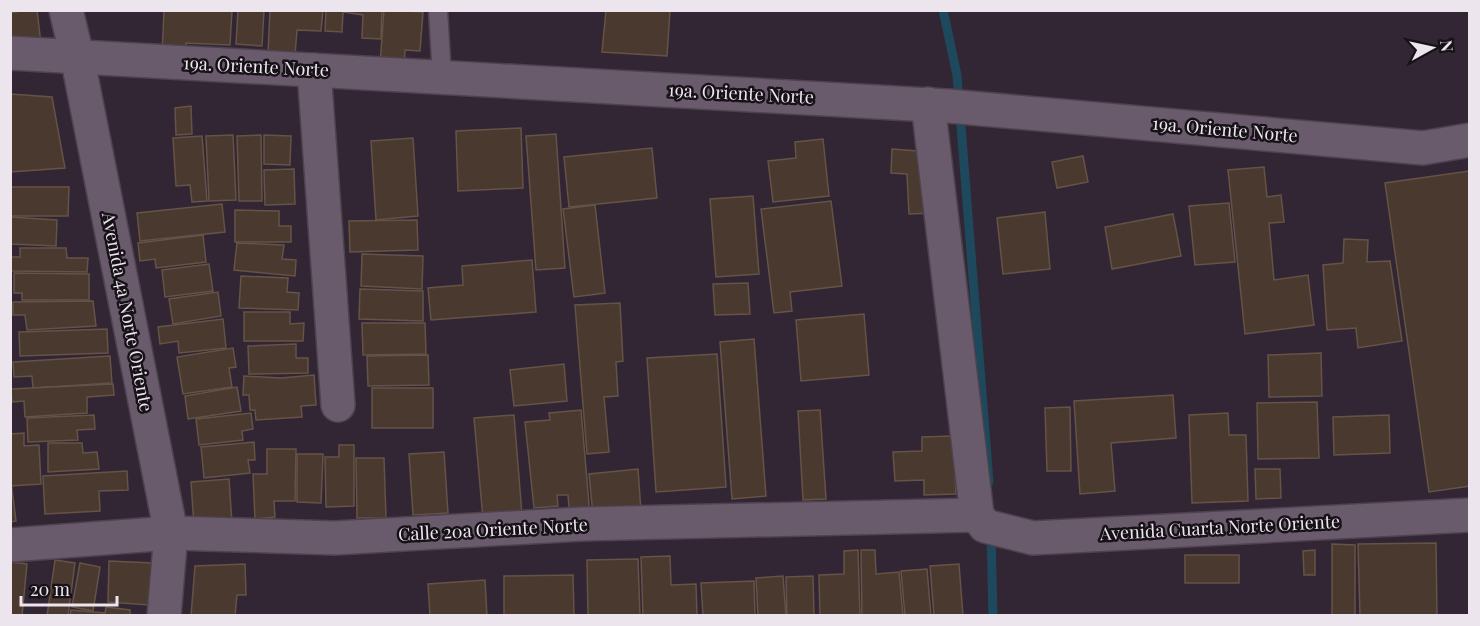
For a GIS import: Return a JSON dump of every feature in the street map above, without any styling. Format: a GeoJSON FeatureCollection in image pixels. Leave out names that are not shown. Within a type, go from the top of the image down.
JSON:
{"type":"FeatureCollection","features":[{"type":"Feature","properties":{"kind":"street","name":"Avenida 4a Norte Oriente"},"geometry":{"type":"LineString","coordinates":[[66,10],[171,532],[164,615]]}},
{"type":"Feature","properties":{"kind":"street","name":"19a. Oriente Norte"},"geometry":{"type":"LineString","coordinates":[[10,53],[938,105],[1423,148],[1470,140]]}},
{"type":"Feature","properties":{"kind":"street"},"geometry":{"type":"LineString","coordinates":[[314,70],[338,405]]}},
{"type":"Feature","properties":{"kind":"street"},"geometry":{"type":"LineString","coordinates":[[938,105],[981,521]]}},
{"type":"Feature","properties":{"kind":"street","name":"Avenida Cuarta Norte Oriente"},"geometry":{"type":"LineString","coordinates":[[981,521],[1033,538],[1470,515]]}},
{"type":"Feature","properties":{"kind":"street","name":"Calle 20a Oriente Norte"},"geometry":{"type":"LineString","coordinates":[[10,545],[171,532],[335,538],[582,524],[981,521]]}},
{"type":"Feature","properties":{"kind":"lane"},"geometry":{"type":"LineString","coordinates":[[438,10],[442,77]]}},
{"type":"Feature","properties":{"kind":"building"},"geometry":{"type":"Polygon","coordinates":[[[37,10],[41,44],[10,48],[10,13],[37,10]]]}},
{"type":"Feature","properties":{"kind":"building"},"geometry":{"type":"Polygon","coordinates":[[[164,10],[232,10],[230,45],[186,43],[185,57],[162,55],[164,10]]]}},
{"type":"Feature","properties":{"kind":"building"},"geometry":{"type":"Polygon","coordinates":[[[238,10],[264,10],[262,46],[236,44],[238,10]]]}},
{"type":"Feature","properties":{"kind":"building"},"geometry":{"type":"Polygon","coordinates":[[[270,10],[323,10],[321,31],[297,30],[295,55],[268,53],[270,10]]]}},
{"type":"Feature","properties":{"kind":"building"},"geometry":{"type":"Polygon","coordinates":[[[326,10],[382,10],[381,39],[362,38],[363,15],[343,12],[342,32],[325,31],[326,10]]]}},
{"type":"Feature","properties":{"kind":"building"},"geometry":{"type":"Polygon","coordinates":[[[384,10],[423,12],[420,51],[405,50],[404,67],[380,65],[384,10]]]}},
{"type":"Feature","properties":{"kind":"building"},"geometry":{"type":"Polygon","coordinates":[[[606,10],[670,10],[667,56],[602,52],[606,10]]]}},
{"type":"Feature","properties":{"kind":"building"},"geometry":{"type":"Polygon","coordinates":[[[10,94],[52,97],[65,168],[10,172],[10,94]]]}},
{"type":"Feature","properties":{"kind":"building"},"geometry":{"type":"Polygon","coordinates":[[[191,106],[192,134],[176,135],[175,108],[191,106]]]}},
{"type":"Feature","properties":{"kind":"building"},"geometry":{"type":"Polygon","coordinates":[[[521,128],[523,188],[458,191],[456,131],[521,128]]]}},
{"type":"Feature","properties":{"kind":"building"},"geometry":{"type":"Polygon","coordinates":[[[556,134],[565,268],[536,270],[526,136],[556,134]]]}},
{"type":"Feature","properties":{"kind":"building"},"geometry":{"type":"Polygon","coordinates":[[[233,135],[236,200],[209,201],[206,136],[233,135]]]}},
{"type":"Feature","properties":{"kind":"building"},"geometry":{"type":"Polygon","coordinates":[[[261,135],[262,201],[239,201],[237,136],[261,135]]]}},
{"type":"Feature","properties":{"kind":"building"},"geometry":{"type":"Polygon","coordinates":[[[264,135],[291,136],[290,165],[264,164],[264,135]]]}},
{"type":"Feature","properties":{"kind":"building"},"geometry":{"type":"Polygon","coordinates":[[[202,136],[207,201],[192,202],[190,185],[176,186],[173,138],[202,136]]]}},
{"type":"Feature","properties":{"kind":"building"},"geometry":{"type":"Polygon","coordinates":[[[413,138],[418,216],[376,220],[371,141],[413,138]]]}},
{"type":"Feature","properties":{"kind":"building"},"geometry":{"type":"Polygon","coordinates":[[[823,139],[829,196],[773,202],[768,161],[796,158],[795,142],[823,139]]]}},
{"type":"Feature","properties":{"kind":"building"},"geometry":{"type":"Polygon","coordinates":[[[652,148],[657,198],[569,207],[564,157],[652,148]]]}},
{"type":"Feature","properties":{"kind":"building"},"geometry":{"type":"Polygon","coordinates":[[[892,149],[931,152],[932,213],[909,214],[907,174],[891,173],[892,149]]]}},
{"type":"Feature","properties":{"kind":"building"},"geometry":{"type":"Polygon","coordinates":[[[1083,156],[1088,182],[1057,188],[1052,162],[1083,156]]]}},
{"type":"Feature","properties":{"kind":"building"},"geometry":{"type":"Polygon","coordinates":[[[1264,167],[1267,197],[1281,195],[1284,222],[1269,223],[1274,280],[1308,275],[1314,325],[1245,334],[1228,170],[1264,167]]]}},
{"type":"Feature","properties":{"kind":"building"},"geometry":{"type":"Polygon","coordinates":[[[294,169],[295,204],[265,205],[264,170],[294,169]]]}},
{"type":"Feature","properties":{"kind":"building"},"geometry":{"type":"Polygon","coordinates":[[[1469,171],[1470,486],[1429,492],[1385,183],[1469,171]]]}},
{"type":"Feature","properties":{"kind":"building"},"geometry":{"type":"Polygon","coordinates":[[[10,187],[69,187],[68,216],[10,216],[10,187]]]}},
{"type":"Feature","properties":{"kind":"building"},"geometry":{"type":"Polygon","coordinates":[[[753,196],[759,274],[716,277],[710,199],[753,196]]]}},
{"type":"Feature","properties":{"kind":"building"},"geometry":{"type":"Polygon","coordinates":[[[831,201],[842,286],[790,292],[792,311],[774,313],[761,209],[831,201]]]}},
{"type":"Feature","properties":{"kind":"building"},"geometry":{"type":"Polygon","coordinates":[[[1229,203],[1235,262],[1195,265],[1189,206],[1229,203]]]}},
{"type":"Feature","properties":{"kind":"building"},"geometry":{"type":"Polygon","coordinates":[[[222,204],[225,232],[140,241],[137,213],[222,204]]]}},
{"type":"Feature","properties":{"kind":"building"},"geometry":{"type":"Polygon","coordinates":[[[595,205],[605,293],[574,297],[563,209],[595,205]]]}},
{"type":"Feature","properties":{"kind":"building"},"geometry":{"type":"Polygon","coordinates":[[[235,210],[279,211],[279,226],[291,226],[291,242],[235,242],[235,210]]]}},
{"type":"Feature","properties":{"kind":"building"},"geometry":{"type":"Polygon","coordinates":[[[1045,212],[1050,269],[1003,274],[997,218],[1045,212]]]}},
{"type":"Feature","properties":{"kind":"building"},"geometry":{"type":"Polygon","coordinates":[[[1173,214],[1181,256],[1112,269],[1105,227],[1173,214]]]}},
{"type":"Feature","properties":{"kind":"building"},"geometry":{"type":"Polygon","coordinates":[[[10,217],[57,220],[56,246],[10,244],[10,217]]]}},
{"type":"Feature","properties":{"kind":"building"},"geometry":{"type":"Polygon","coordinates":[[[417,220],[418,250],[350,252],[349,221],[417,220]]]}},
{"type":"Feature","properties":{"kind":"building"},"geometry":{"type":"Polygon","coordinates":[[[203,235],[206,262],[156,268],[155,259],[140,261],[138,243],[203,235]]]}},
{"type":"Feature","properties":{"kind":"building"},"geometry":{"type":"Polygon","coordinates":[[[1344,239],[1368,240],[1367,262],[1390,261],[1402,341],[1358,348],[1356,328],[1327,330],[1323,265],[1343,263],[1344,239]]]}},
{"type":"Feature","properties":{"kind":"building"},"geometry":{"type":"Polygon","coordinates":[[[237,243],[284,245],[282,259],[296,260],[295,276],[234,270],[237,243]]]}},
{"type":"Feature","properties":{"kind":"building"},"geometry":{"type":"Polygon","coordinates":[[[20,248],[66,248],[67,258],[88,258],[87,272],[10,271],[10,257],[20,257],[20,248]]]}},
{"type":"Feature","properties":{"kind":"building"},"geometry":{"type":"Polygon","coordinates":[[[362,254],[423,256],[422,289],[361,286],[362,254]]]}},
{"type":"Feature","properties":{"kind":"building"},"geometry":{"type":"Polygon","coordinates":[[[532,260],[536,312],[431,320],[428,288],[463,285],[462,266],[532,260]]]}},
{"type":"Feature","properties":{"kind":"building"},"geometry":{"type":"Polygon","coordinates":[[[209,264],[213,291],[165,297],[162,270],[209,264]]]}},
{"type":"Feature","properties":{"kind":"building"},"geometry":{"type":"Polygon","coordinates":[[[14,273],[89,274],[89,300],[22,300],[22,293],[14,293],[14,273]]]}},
{"type":"Feature","properties":{"kind":"building"},"geometry":{"type":"Polygon","coordinates":[[[241,276],[288,278],[287,292],[299,293],[298,310],[239,308],[241,276]]]}},
{"type":"Feature","properties":{"kind":"building"},"geometry":{"type":"Polygon","coordinates":[[[748,283],[750,314],[715,315],[713,284],[748,283]]]}},
{"type":"Feature","properties":{"kind":"building"},"geometry":{"type":"Polygon","coordinates":[[[360,289],[423,291],[423,321],[359,319],[360,289]]]}},
{"type":"Feature","properties":{"kind":"building"},"geometry":{"type":"Polygon","coordinates":[[[218,292],[221,316],[173,324],[169,299],[218,292]]]}},
{"type":"Feature","properties":{"kind":"building"},"geometry":{"type":"Polygon","coordinates":[[[93,301],[96,326],[27,330],[25,315],[13,315],[13,302],[93,301]]]}},
{"type":"Feature","properties":{"kind":"building"},"geometry":{"type":"Polygon","coordinates":[[[620,303],[623,361],[616,362],[618,396],[604,397],[609,452],[587,454],[575,305],[620,303]]]}},
{"type":"Feature","properties":{"kind":"building"},"geometry":{"type":"Polygon","coordinates":[[[244,312],[290,312],[290,324],[304,323],[303,341],[244,341],[244,312]]]}},
{"type":"Feature","properties":{"kind":"building"},"geometry":{"type":"Polygon","coordinates":[[[864,314],[869,375],[801,381],[796,320],[864,314]]]}},
{"type":"Feature","properties":{"kind":"building"},"geometry":{"type":"Polygon","coordinates":[[[223,319],[226,348],[179,353],[178,341],[160,344],[158,327],[223,319]]]}},
{"type":"Feature","properties":{"kind":"building"},"geometry":{"type":"Polygon","coordinates":[[[362,323],[425,323],[426,354],[363,355],[362,323]]]}},
{"type":"Feature","properties":{"kind":"building"},"geometry":{"type":"Polygon","coordinates":[[[107,329],[108,353],[20,356],[19,332],[107,329]]]}},
{"type":"Feature","properties":{"kind":"building"},"geometry":{"type":"Polygon","coordinates":[[[754,339],[766,496],[732,499],[720,342],[754,339]]]}},
{"type":"Feature","properties":{"kind":"building"},"geometry":{"type":"Polygon","coordinates":[[[296,344],[296,358],[308,358],[308,373],[249,374],[248,346],[296,344]]]}},
{"type":"Feature","properties":{"kind":"building"},"geometry":{"type":"Polygon","coordinates":[[[233,348],[236,367],[229,368],[232,387],[183,394],[177,357],[233,348]]]}},
{"type":"Feature","properties":{"kind":"building"},"geometry":{"type":"Polygon","coordinates":[[[1321,353],[1322,396],[1269,397],[1268,355],[1321,353]]]}},
{"type":"Feature","properties":{"kind":"building"},"geometry":{"type":"Polygon","coordinates":[[[717,354],[726,487],[656,492],[647,358],[717,354]]]}},
{"type":"Feature","properties":{"kind":"building"},"geometry":{"type":"Polygon","coordinates":[[[428,355],[429,385],[368,386],[367,356],[428,355]]]}},
{"type":"Feature","properties":{"kind":"building"},"geometry":{"type":"Polygon","coordinates":[[[110,356],[112,383],[33,388],[32,376],[14,377],[13,362],[110,356]]]}},
{"type":"Feature","properties":{"kind":"building"},"geometry":{"type":"Polygon","coordinates":[[[564,364],[567,401],[514,406],[510,370],[564,364]]]}},
{"type":"Feature","properties":{"kind":"building"},"geometry":{"type":"Polygon","coordinates":[[[314,375],[316,405],[301,406],[302,417],[256,420],[255,410],[250,410],[249,395],[243,395],[244,376],[281,378],[314,375]]]}},
{"type":"Feature","properties":{"kind":"building"},"geometry":{"type":"Polygon","coordinates":[[[113,384],[114,395],[87,397],[87,413],[25,417],[24,401],[12,402],[11,389],[113,384]]]}},
{"type":"Feature","properties":{"kind":"building"},"geometry":{"type":"Polygon","coordinates":[[[237,387],[241,411],[188,419],[185,396],[237,387]]]}},
{"type":"Feature","properties":{"kind":"building"},"geometry":{"type":"Polygon","coordinates":[[[372,388],[433,388],[433,428],[372,428],[372,388]]]}},
{"type":"Feature","properties":{"kind":"building"},"geometry":{"type":"Polygon","coordinates":[[[1173,395],[1176,438],[1111,443],[1115,491],[1080,494],[1074,401],[1173,395]]]}},
{"type":"Feature","properties":{"kind":"building"},"geometry":{"type":"Polygon","coordinates":[[[1317,402],[1319,458],[1258,459],[1257,403],[1317,402]]]}},
{"type":"Feature","properties":{"kind":"building"},"geometry":{"type":"Polygon","coordinates":[[[1070,407],[1071,471],[1047,471],[1045,408],[1070,407]]]}},
{"type":"Feature","properties":{"kind":"building"},"geometry":{"type":"Polygon","coordinates":[[[581,410],[590,516],[570,518],[568,495],[557,495],[558,506],[534,508],[525,422],[550,420],[549,413],[581,410]]]}},
{"type":"Feature","properties":{"kind":"building"},"geometry":{"type":"Polygon","coordinates":[[[820,410],[826,499],[803,500],[798,411],[820,410]]]}},
{"type":"Feature","properties":{"kind":"building"},"geometry":{"type":"Polygon","coordinates":[[[251,413],[253,429],[242,431],[243,440],[199,445],[196,419],[251,413]]]}},
{"type":"Feature","properties":{"kind":"building"},"geometry":{"type":"Polygon","coordinates":[[[1228,413],[1229,435],[1246,435],[1248,501],[1192,503],[1189,415],[1228,413]]]}},
{"type":"Feature","properties":{"kind":"building"},"geometry":{"type":"Polygon","coordinates":[[[94,415],[95,429],[77,430],[78,440],[28,442],[27,418],[94,415]]]}},
{"type":"Feature","properties":{"kind":"building"},"geometry":{"type":"Polygon","coordinates":[[[514,415],[522,515],[483,519],[474,418],[514,415]]]}},
{"type":"Feature","properties":{"kind":"building"},"geometry":{"type":"Polygon","coordinates":[[[1389,415],[1390,453],[1334,455],[1333,417],[1389,415]]]}},
{"type":"Feature","properties":{"kind":"building"},"geometry":{"type":"Polygon","coordinates":[[[24,433],[24,446],[39,445],[41,484],[10,486],[10,434],[24,433]]]}},
{"type":"Feature","properties":{"kind":"building"},"geometry":{"type":"Polygon","coordinates":[[[953,436],[956,494],[924,495],[924,480],[895,481],[893,452],[922,451],[922,437],[953,436]]]}},
{"type":"Feature","properties":{"kind":"building"},"geometry":{"type":"Polygon","coordinates":[[[254,442],[255,460],[248,460],[250,473],[204,478],[201,447],[254,442]]]}},
{"type":"Feature","properties":{"kind":"building"},"geometry":{"type":"Polygon","coordinates":[[[48,443],[82,443],[83,453],[97,452],[99,469],[48,472],[48,443]]]}},
{"type":"Feature","properties":{"kind":"building"},"geometry":{"type":"Polygon","coordinates":[[[339,445],[354,445],[354,506],[326,507],[325,457],[339,457],[339,445]]]}},
{"type":"Feature","properties":{"kind":"building"},"geometry":{"type":"Polygon","coordinates":[[[267,449],[296,449],[295,501],[274,501],[275,517],[255,519],[253,474],[267,474],[267,449]]]}},
{"type":"Feature","properties":{"kind":"building"},"geometry":{"type":"Polygon","coordinates":[[[444,452],[448,513],[413,515],[409,454],[444,452]]]}},
{"type":"Feature","properties":{"kind":"building"},"geometry":{"type":"Polygon","coordinates":[[[297,454],[323,454],[321,503],[297,502],[297,454]]]}},
{"type":"Feature","properties":{"kind":"building"},"geometry":{"type":"Polygon","coordinates":[[[356,458],[384,458],[386,518],[357,518],[356,458]]]}},
{"type":"Feature","properties":{"kind":"building"},"geometry":{"type":"Polygon","coordinates":[[[638,469],[641,511],[593,515],[589,474],[638,469]]]}},
{"type":"Feature","properties":{"kind":"building"},"geometry":{"type":"Polygon","coordinates":[[[1255,469],[1280,469],[1281,498],[1256,499],[1255,469]]]}},
{"type":"Feature","properties":{"kind":"building"},"geometry":{"type":"Polygon","coordinates":[[[127,471],[128,490],[99,491],[100,511],[45,514],[43,476],[127,471]]]}},
{"type":"Feature","properties":{"kind":"building"},"geometry":{"type":"Polygon","coordinates":[[[10,473],[16,521],[10,522],[10,473]]]}},
{"type":"Feature","properties":{"kind":"building"},"geometry":{"type":"Polygon","coordinates":[[[229,479],[232,523],[194,526],[191,482],[229,479]]]}},
{"type":"Feature","properties":{"kind":"building"},"geometry":{"type":"Polygon","coordinates":[[[1436,543],[1437,616],[1360,616],[1358,544],[1436,543]]]}},
{"type":"Feature","properties":{"kind":"building"},"geometry":{"type":"Polygon","coordinates":[[[1332,544],[1355,545],[1355,616],[1332,616],[1332,544]]]}},
{"type":"Feature","properties":{"kind":"building"},"geometry":{"type":"Polygon","coordinates":[[[858,550],[860,616],[820,616],[819,575],[844,574],[844,551],[858,550]]]}},
{"type":"Feature","properties":{"kind":"building"},"geometry":{"type":"Polygon","coordinates":[[[861,550],[875,550],[876,574],[899,572],[903,616],[862,616],[861,550]]]}},
{"type":"Feature","properties":{"kind":"building"},"geometry":{"type":"Polygon","coordinates":[[[1315,550],[1315,575],[1304,575],[1303,551],[1315,550]]]}},
{"type":"Feature","properties":{"kind":"building"},"geometry":{"type":"Polygon","coordinates":[[[1185,555],[1239,555],[1239,583],[1185,583],[1185,555]]]}},
{"type":"Feature","properties":{"kind":"building"},"geometry":{"type":"Polygon","coordinates":[[[670,556],[671,585],[696,584],[697,616],[643,616],[641,557],[670,556]]]}},
{"type":"Feature","properties":{"kind":"building"},"geometry":{"type":"Polygon","coordinates":[[[638,559],[640,616],[588,616],[587,560],[638,559]]]}},
{"type":"Feature","properties":{"kind":"building"},"geometry":{"type":"Polygon","coordinates":[[[55,560],[75,563],[68,616],[47,616],[55,560]]]}},
{"type":"Feature","properties":{"kind":"building"},"geometry":{"type":"Polygon","coordinates":[[[109,561],[152,563],[150,605],[108,602],[109,561]]]}},
{"type":"Feature","properties":{"kind":"building"},"geometry":{"type":"Polygon","coordinates":[[[10,562],[27,564],[22,616],[10,616],[10,562]]]}},
{"type":"Feature","properties":{"kind":"building"},"geometry":{"type":"Polygon","coordinates":[[[80,563],[100,567],[93,611],[72,607],[80,563]]]}},
{"type":"Feature","properties":{"kind":"building"},"geometry":{"type":"Polygon","coordinates":[[[245,564],[246,595],[237,595],[235,616],[191,616],[195,566],[245,564]]]}},
{"type":"Feature","properties":{"kind":"building"},"geometry":{"type":"Polygon","coordinates":[[[959,564],[963,616],[934,616],[930,566],[959,564]]]}},
{"type":"Feature","properties":{"kind":"building"},"geometry":{"type":"Polygon","coordinates":[[[927,569],[931,616],[905,616],[901,571],[927,569]]]}},
{"type":"Feature","properties":{"kind":"building"},"geometry":{"type":"Polygon","coordinates":[[[573,575],[574,616],[504,616],[504,576],[573,575]]]}},
{"type":"Feature","properties":{"kind":"building"},"geometry":{"type":"Polygon","coordinates":[[[783,576],[786,616],[758,616],[756,578],[783,576]]]}},
{"type":"Feature","properties":{"kind":"building"},"geometry":{"type":"Polygon","coordinates":[[[813,576],[814,616],[787,616],[786,577],[813,576]]]}},
{"type":"Feature","properties":{"kind":"building"},"geometry":{"type":"Polygon","coordinates":[[[485,580],[487,616],[430,616],[428,584],[485,580]]]}},
{"type":"Feature","properties":{"kind":"building"},"geometry":{"type":"Polygon","coordinates":[[[754,581],[755,616],[703,616],[701,583],[754,581]]]}},
{"type":"Feature","properties":{"kind":"building"},"geometry":{"type":"Polygon","coordinates":[[[106,607],[130,610],[130,616],[70,616],[71,610],[105,613],[106,607]]]}},
{"type":"Feature","properties":{"kind":"waterway"},"geometry":{"type":"LineString","coordinates":[[943,10],[957,75],[989,482]]}},
{"type":"Feature","properties":{"kind":"waterway"},"geometry":{"type":"LineString","coordinates":[[991,532],[993,616]]}}]}
